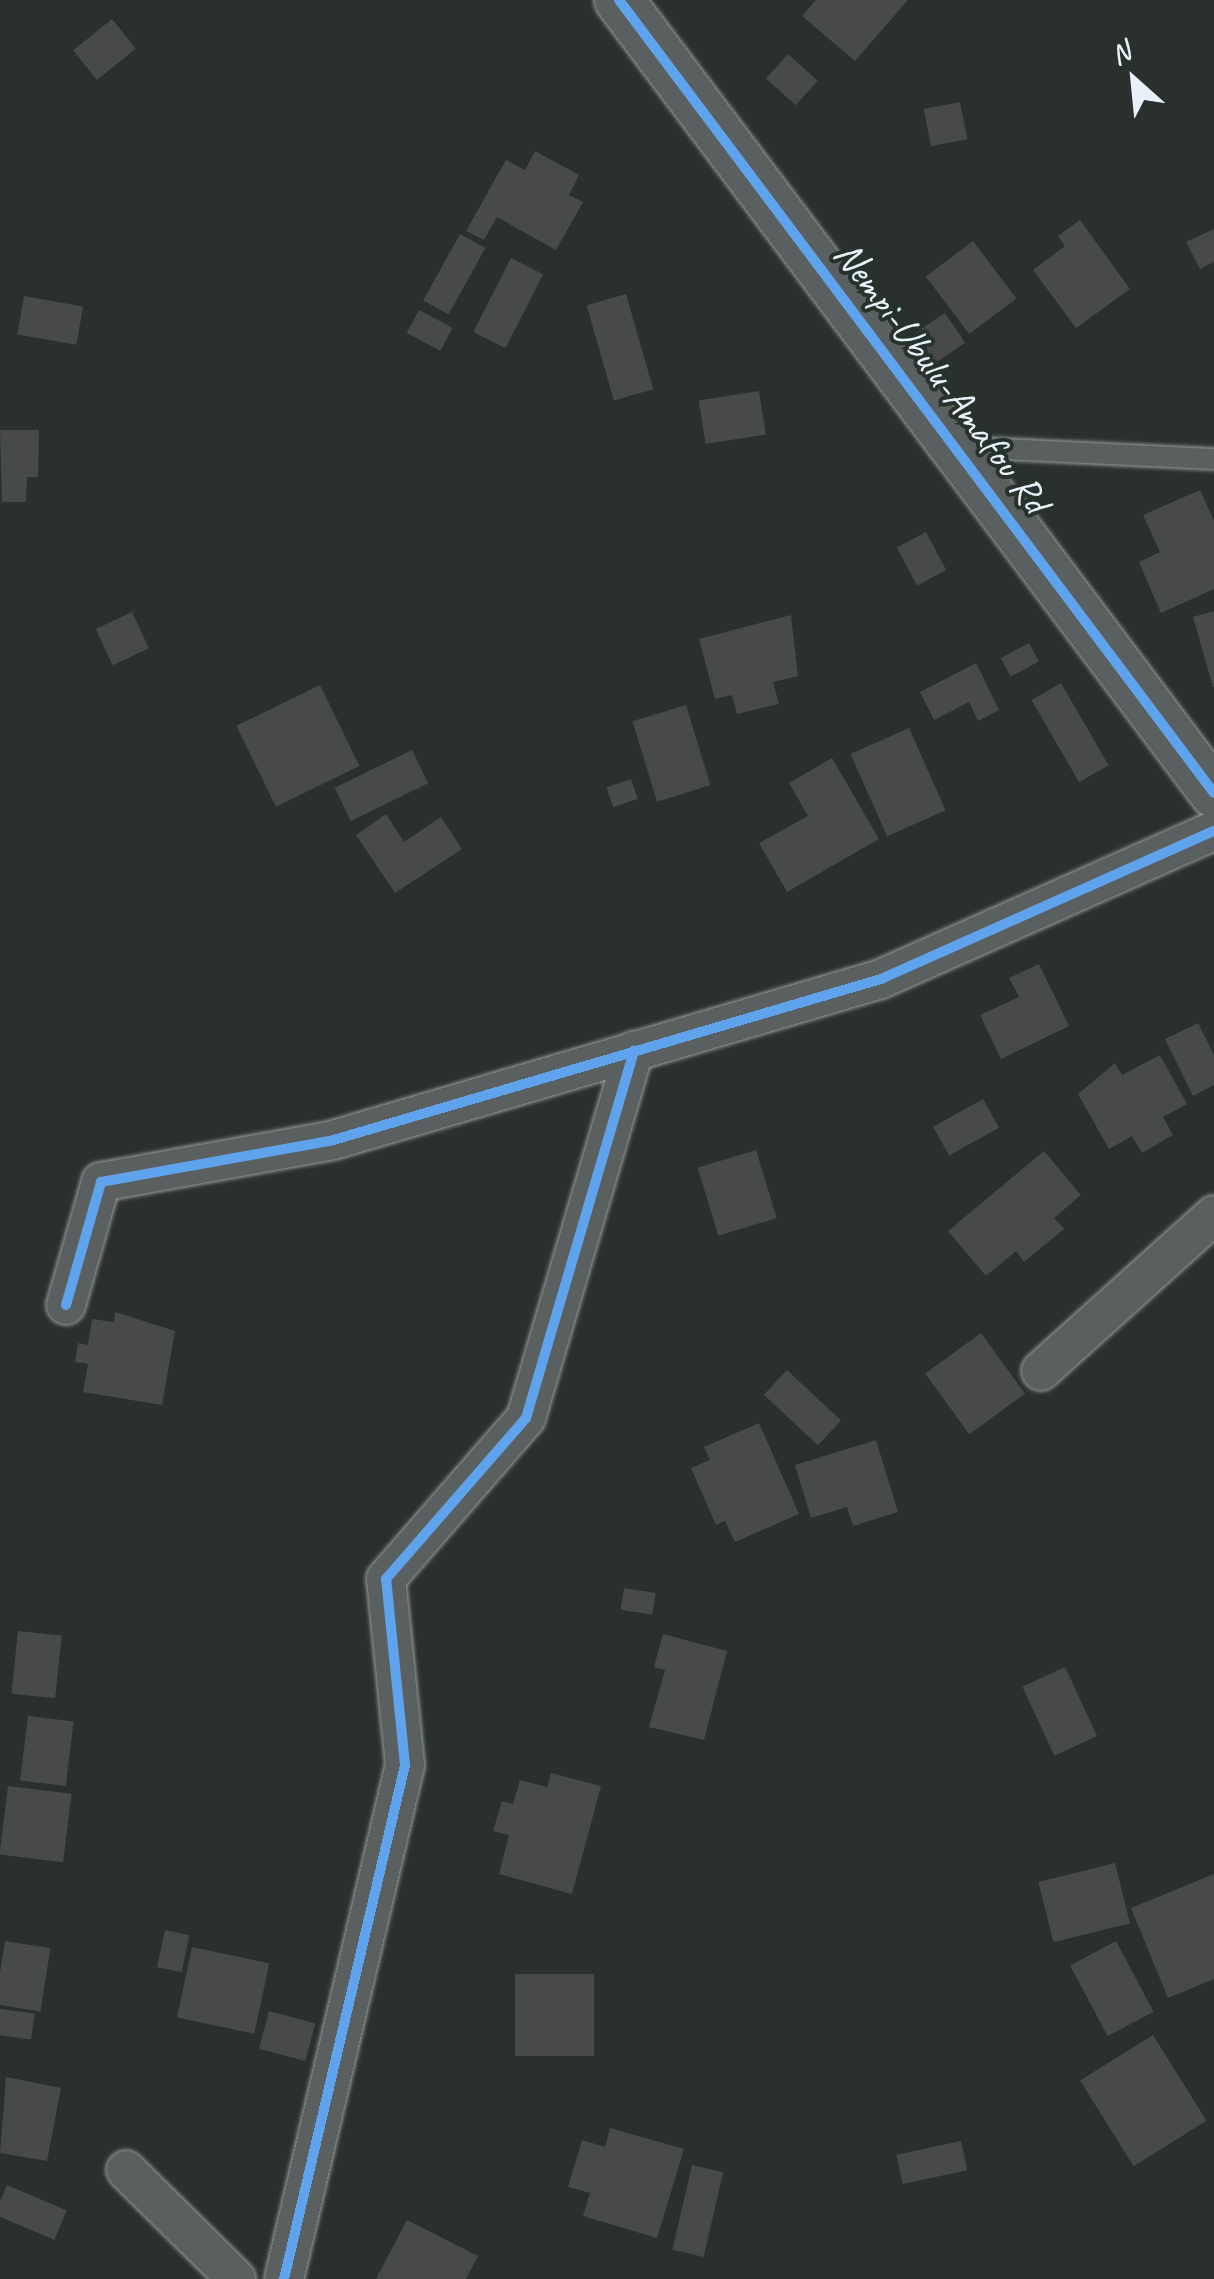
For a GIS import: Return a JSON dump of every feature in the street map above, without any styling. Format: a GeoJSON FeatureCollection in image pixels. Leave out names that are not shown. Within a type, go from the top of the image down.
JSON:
{"type":"FeatureCollection","features":[{"type":"Feature","properties":{"kind":"street","name":"Nempi-Ubulu-Amafou Rd"},"geometry":{"type":"LineString","coordinates":[[619,0],[958,446],[1214,793]]}},
{"type":"Feature","properties":{"kind":"street"},"geometry":{"type":"LineString","coordinates":[[66,1304],[101,1182],[330,1141],[881,979],[1214,831]]}},
{"type":"Feature","properties":{"kind":"street"},"geometry":{"type":"LineString","coordinates":[[284,2279],[406,1765],[386,1579],[526,1418],[634,1050]]}},
{"type":"Feature","properties":{"kind":"street"},"geometry":{"type":"LineString","coordinates":[[1042,1371],[1214,1215]]}},
{"type":"Feature","properties":{"kind":"street"},"geometry":{"type":"LineString","coordinates":[[126,2170],[236,2279]]}},
{"type":"Feature","properties":{"kind":"lane"},"geometry":{"type":"LineString","coordinates":[[958,446],[1214,460]]}},
{"type":"Feature","properties":{"kind":"building"},"geometry":{"type":"Polygon","coordinates":[[[816,0],[908,0],[855,61],[802,16],[816,0]]]}},
{"type":"Feature","properties":{"kind":"building"},"geometry":{"type":"Polygon","coordinates":[[[112,19],[136,49],[97,80],[73,50],[112,19]]]}},
{"type":"Feature","properties":{"kind":"building"},"geometry":{"type":"Polygon","coordinates":[[[788,54],[818,81],[796,105],[766,79],[788,54]]]}},
{"type":"Feature","properties":{"kind":"building"},"geometry":{"type":"Polygon","coordinates":[[[960,102],[967,139],[931,146],[924,109],[960,102]]]}},
{"type":"Feature","properties":{"kind":"building"},"geometry":{"type":"Polygon","coordinates":[[[535,151],[579,175],[569,195],[583,202],[556,250],[497,217],[484,240],[466,231],[506,160],[525,170],[535,151]]]}},
{"type":"Feature","properties":{"kind":"building"},"geometry":{"type":"Polygon","coordinates":[[[1080,220],[1130,289],[1076,328],[1033,270],[1065,246],[1058,236],[1080,220]]]}},
{"type":"Feature","properties":{"kind":"building"},"geometry":{"type":"Polygon","coordinates":[[[1214,229],[1214,262],[1200,269],[1186,242],[1214,229]]]}},
{"type":"Feature","properties":{"kind":"building"},"geometry":{"type":"Polygon","coordinates":[[[460,234],[485,248],[449,315],[423,300],[460,234]]]}},
{"type":"Feature","properties":{"kind":"building"},"geometry":{"type":"Polygon","coordinates":[[[973,241],[1016,299],[969,334],[926,277],[973,241]]]}},
{"type":"Feature","properties":{"kind":"building"},"geometry":{"type":"Polygon","coordinates":[[[511,258],[543,274],[505,348],[473,332],[511,258]]]}},
{"type":"Feature","properties":{"kind":"building"},"geometry":{"type":"Polygon","coordinates":[[[626,294],[653,389],[614,400],[587,305],[626,294]]]}},
{"type":"Feature","properties":{"kind":"building"},"geometry":{"type":"Polygon","coordinates":[[[24,296],[83,306],[76,345],[17,334],[24,296]]]}},
{"type":"Feature","properties":{"kind":"building"},"geometry":{"type":"Polygon","coordinates":[[[419,310],[453,328],[440,351],[407,333],[419,310]]]}},
{"type":"Feature","properties":{"kind":"building"},"geometry":{"type":"Polygon","coordinates":[[[945,313],[965,343],[934,364],[914,334],[945,313]]]}},
{"type":"Feature","properties":{"kind":"building"},"geometry":{"type":"Polygon","coordinates":[[[759,391],[766,434],[706,444],[699,401],[759,391]]]}},
{"type":"Feature","properties":{"kind":"building"},"geometry":{"type":"Polygon","coordinates":[[[0,430],[39,430],[38,477],[27,477],[26,502],[2,502],[0,430]]]}},
{"type":"Feature","properties":{"kind":"building"},"geometry":{"type":"Polygon","coordinates":[[[1200,490],[1214,521],[1214,589],[1161,613],[1139,562],[1160,552],[1143,515],[1200,490]]]}},
{"type":"Feature","properties":{"kind":"building"},"geometry":{"type":"Polygon","coordinates":[[[926,532],[946,570],[917,585],[897,547],[926,532]]]}},
{"type":"Feature","properties":{"kind":"building"},"geometry":{"type":"Polygon","coordinates":[[[1214,611],[1214,687],[1213,687],[1193,617],[1214,611]]]}},
{"type":"Feature","properties":{"kind":"building"},"geometry":{"type":"Polygon","coordinates":[[[132,612],[149,648],[113,665],[96,629],[132,612]]]}},
{"type":"Feature","properties":{"kind":"building"},"geometry":{"type":"Polygon","coordinates":[[[791,615],[798,676],[773,682],[779,704],[737,714],[732,695],[715,699],[699,639],[791,615]]]}},
{"type":"Feature","properties":{"kind":"building"},"geometry":{"type":"Polygon","coordinates":[[[1029,643],[1039,662],[1011,677],[1001,658],[1029,643]]]}},
{"type":"Feature","properties":{"kind":"building"},"geometry":{"type":"Polygon","coordinates":[[[976,663],[999,710],[978,721],[969,702],[934,720],[920,692],[976,663]]]}},
{"type":"Feature","properties":{"kind":"building"},"geometry":{"type":"Polygon","coordinates":[[[1061,683],[1108,765],[1079,782],[1032,700],[1061,683]]]}},
{"type":"Feature","properties":{"kind":"building"},"geometry":{"type":"Polygon","coordinates":[[[320,685],[359,766],[276,807],[236,726],[320,685]]]}},
{"type":"Feature","properties":{"kind":"building"},"geometry":{"type":"Polygon","coordinates":[[[686,705],[711,785],[657,802],[632,721],[686,705]]]}},
{"type":"Feature","properties":{"kind":"building"},"geometry":{"type":"Polygon","coordinates":[[[909,728],[946,810],[887,836],[851,754],[909,728]]]}},
{"type":"Feature","properties":{"kind":"building"},"geometry":{"type":"Polygon","coordinates":[[[412,750],[428,783],[351,821],[335,788],[412,750]]]}},
{"type":"Feature","properties":{"kind":"building"},"geometry":{"type":"Polygon","coordinates":[[[832,758],[879,839],[787,892],[759,843],[808,816],[789,783],[832,758]]]}},
{"type":"Feature","properties":{"kind":"building"},"geometry":{"type":"Polygon","coordinates":[[[631,779],[638,799],[613,807],[606,787],[631,779]]]}},
{"type":"Feature","properties":{"kind":"building"},"geometry":{"type":"Polygon","coordinates":[[[386,814],[404,842],[441,817],[462,849],[395,893],[356,835],[386,814]]]}},
{"type":"Feature","properties":{"kind":"building"},"geometry":{"type":"Polygon","coordinates":[[[1039,964],[1069,1026],[1001,1059],[980,1015],[1019,997],[1009,978],[1039,964]]]}},
{"type":"Feature","properties":{"kind":"building"},"geometry":{"type":"Polygon","coordinates":[[[1198,1023],[1214,1055],[1214,1085],[1193,1096],[1165,1039],[1198,1023]]]}},
{"type":"Feature","properties":{"kind":"building"},"geometry":{"type":"Polygon","coordinates":[[[1160,1055],[1187,1104],[1163,1117],[1173,1135],[1142,1153],[1132,1136],[1109,1149],[1078,1094],[1115,1063],[1122,1075],[1160,1055]]]}},
{"type":"Feature","properties":{"kind":"building"},"geometry":{"type":"Polygon","coordinates":[[[983,1099],[999,1128],[949,1155],[933,1127],[983,1099]]]}},
{"type":"Feature","properties":{"kind":"building"},"geometry":{"type":"Polygon","coordinates":[[[756,1150],[777,1218],[718,1236],[698,1168],[756,1150]]]}},
{"type":"Feature","properties":{"kind":"building"},"geometry":{"type":"Polygon","coordinates":[[[1044,1151],[1081,1195],[1054,1218],[1064,1229],[1024,1262],[1016,1251],[986,1276],[948,1231],[1044,1151]]]}},
{"type":"Feature","properties":{"kind":"building"},"geometry":{"type":"Polygon","coordinates":[[[115,1312],[175,1331],[162,1405],[83,1392],[88,1364],[75,1362],[78,1343],[88,1345],[92,1319],[114,1322],[115,1312]]]}},
{"type":"Feature","properties":{"kind":"building"},"geometry":{"type":"Polygon","coordinates":[[[981,1333],[1025,1394],[969,1434],[925,1374],[981,1333]]]}},
{"type":"Feature","properties":{"kind":"building"},"geometry":{"type":"Polygon","coordinates":[[[787,1370],[841,1420],[818,1445],[764,1395],[787,1370]]]}},
{"type":"Feature","properties":{"kind":"building"},"geometry":{"type":"Polygon","coordinates":[[[759,1423],[799,1514],[735,1542],[725,1521],[716,1525],[691,1468],[710,1460],[704,1447],[759,1423]]]}},
{"type":"Feature","properties":{"kind":"building"},"geometry":{"type":"Polygon","coordinates":[[[876,1440],[898,1512],[853,1526],[847,1507],[811,1518],[795,1465],[876,1440]]]}},
{"type":"Feature","properties":{"kind":"building"},"geometry":{"type":"Polygon","coordinates":[[[624,1588],[656,1593],[652,1615],[621,1610],[624,1588]]]}},
{"type":"Feature","properties":{"kind":"building"},"geometry":{"type":"Polygon","coordinates":[[[18,1631],[62,1636],[55,1698],[11,1694],[18,1631]]]}},
{"type":"Feature","properties":{"kind":"building"},"geometry":{"type":"Polygon","coordinates":[[[663,1634],[727,1651],[704,1740],[649,1727],[665,1670],[654,1667],[663,1634]]]}},
{"type":"Feature","properties":{"kind":"building"},"geometry":{"type":"Polygon","coordinates":[[[1065,1667],[1097,1736],[1055,1756],[1022,1687],[1065,1667]]]}},
{"type":"Feature","properties":{"kind":"building"},"geometry":{"type":"Polygon","coordinates":[[[28,1716],[74,1722],[66,1786],[20,1781],[28,1716]]]}},
{"type":"Feature","properties":{"kind":"building"},"geometry":{"type":"Polygon","coordinates":[[[551,1773],[601,1786],[572,1894],[499,1874],[509,1835],[493,1831],[502,1801],[513,1804],[520,1780],[547,1787],[551,1773]]]}},
{"type":"Feature","properties":{"kind":"building"},"geometry":{"type":"Polygon","coordinates":[[[8,1786],[72,1794],[63,1862],[0,1855],[8,1786]]]}},
{"type":"Feature","properties":{"kind":"building"},"geometry":{"type":"Polygon","coordinates":[[[1115,1863],[1130,1923],[1053,1942],[1038,1882],[1115,1863]]]}},
{"type":"Feature","properties":{"kind":"building"},"geometry":{"type":"Polygon","coordinates":[[[1214,1874],[1214,1979],[1168,1998],[1131,1908],[1214,1874]]]}},
{"type":"Feature","properties":{"kind":"building"},"geometry":{"type":"Polygon","coordinates":[[[165,1930],[189,1935],[182,1972],[157,1967],[165,1930]]]}},
{"type":"Feature","properties":{"kind":"building"},"geometry":{"type":"Polygon","coordinates":[[[5,1941],[50,1948],[40,2011],[0,2005],[5,1941]]]}},
{"type":"Feature","properties":{"kind":"building"},"geometry":{"type":"Polygon","coordinates":[[[1116,1941],[1154,2012],[1108,2036],[1070,1965],[1116,1941]]]}},
{"type":"Feature","properties":{"kind":"building"},"geometry":{"type":"Polygon","coordinates":[[[192,1947],[269,1963],[254,2034],[177,2017],[192,1947]]]}},
{"type":"Feature","properties":{"kind":"building"},"geometry":{"type":"Polygon","coordinates":[[[515,1974],[594,1974],[594,2056],[515,2056],[515,1974]]]}},
{"type":"Feature","properties":{"kind":"building"},"geometry":{"type":"Polygon","coordinates":[[[0,2009],[35,2014],[31,2040],[0,2035],[0,2009]]]}},
{"type":"Feature","properties":{"kind":"building"},"geometry":{"type":"Polygon","coordinates":[[[269,2011],[315,2023],[305,2061],[259,2049],[269,2011]]]}},
{"type":"Feature","properties":{"kind":"building"},"geometry":{"type":"Polygon","coordinates":[[[1153,2035],[1207,2121],[1134,2166],[1080,2081],[1153,2035]]]}},
{"type":"Feature","properties":{"kind":"building"},"geometry":{"type":"Polygon","coordinates":[[[6,2077],[61,2088],[47,2161],[0,2153],[6,2077]]]}},
{"type":"Feature","properties":{"kind":"building"},"geometry":{"type":"Polygon","coordinates":[[[610,2128],[684,2149],[657,2238],[583,2216],[590,2193],[568,2187],[582,2140],[605,2147],[610,2128]]]}},
{"type":"Feature","properties":{"kind":"building"},"geometry":{"type":"Polygon","coordinates":[[[961,2141],[967,2170],[903,2184],[896,2155],[961,2141]]]}},
{"type":"Feature","properties":{"kind":"building"},"geometry":{"type":"Polygon","coordinates":[[[692,2165],[723,2172],[704,2257],[672,2250],[692,2165]]]}},
{"type":"Feature","properties":{"kind":"building"},"geometry":{"type":"Polygon","coordinates":[[[7,2185],[67,2210],[54,2240],[0,2217],[0,2201],[7,2185]]]}},
{"type":"Feature","properties":{"kind":"building"},"geometry":{"type":"Polygon","coordinates":[[[407,2220],[478,2256],[466,2279],[376,2279],[407,2220]]]}},
{"type":"Feature","properties":{"kind":"cycle path"},"geometry":{"type":"LineString","coordinates":[[619,0],[1214,793]]}},
{"type":"Feature","properties":{"kind":"cycle path"},"geometry":{"type":"LineString","coordinates":[[66,1305],[101,1182],[330,1141],[881,979],[1214,831]]}},
{"type":"Feature","properties":{"kind":"cycle path"},"geometry":{"type":"LineString","coordinates":[[284,2279],[405,1765],[386,1579],[526,1418],[634,1051]]}}]}
